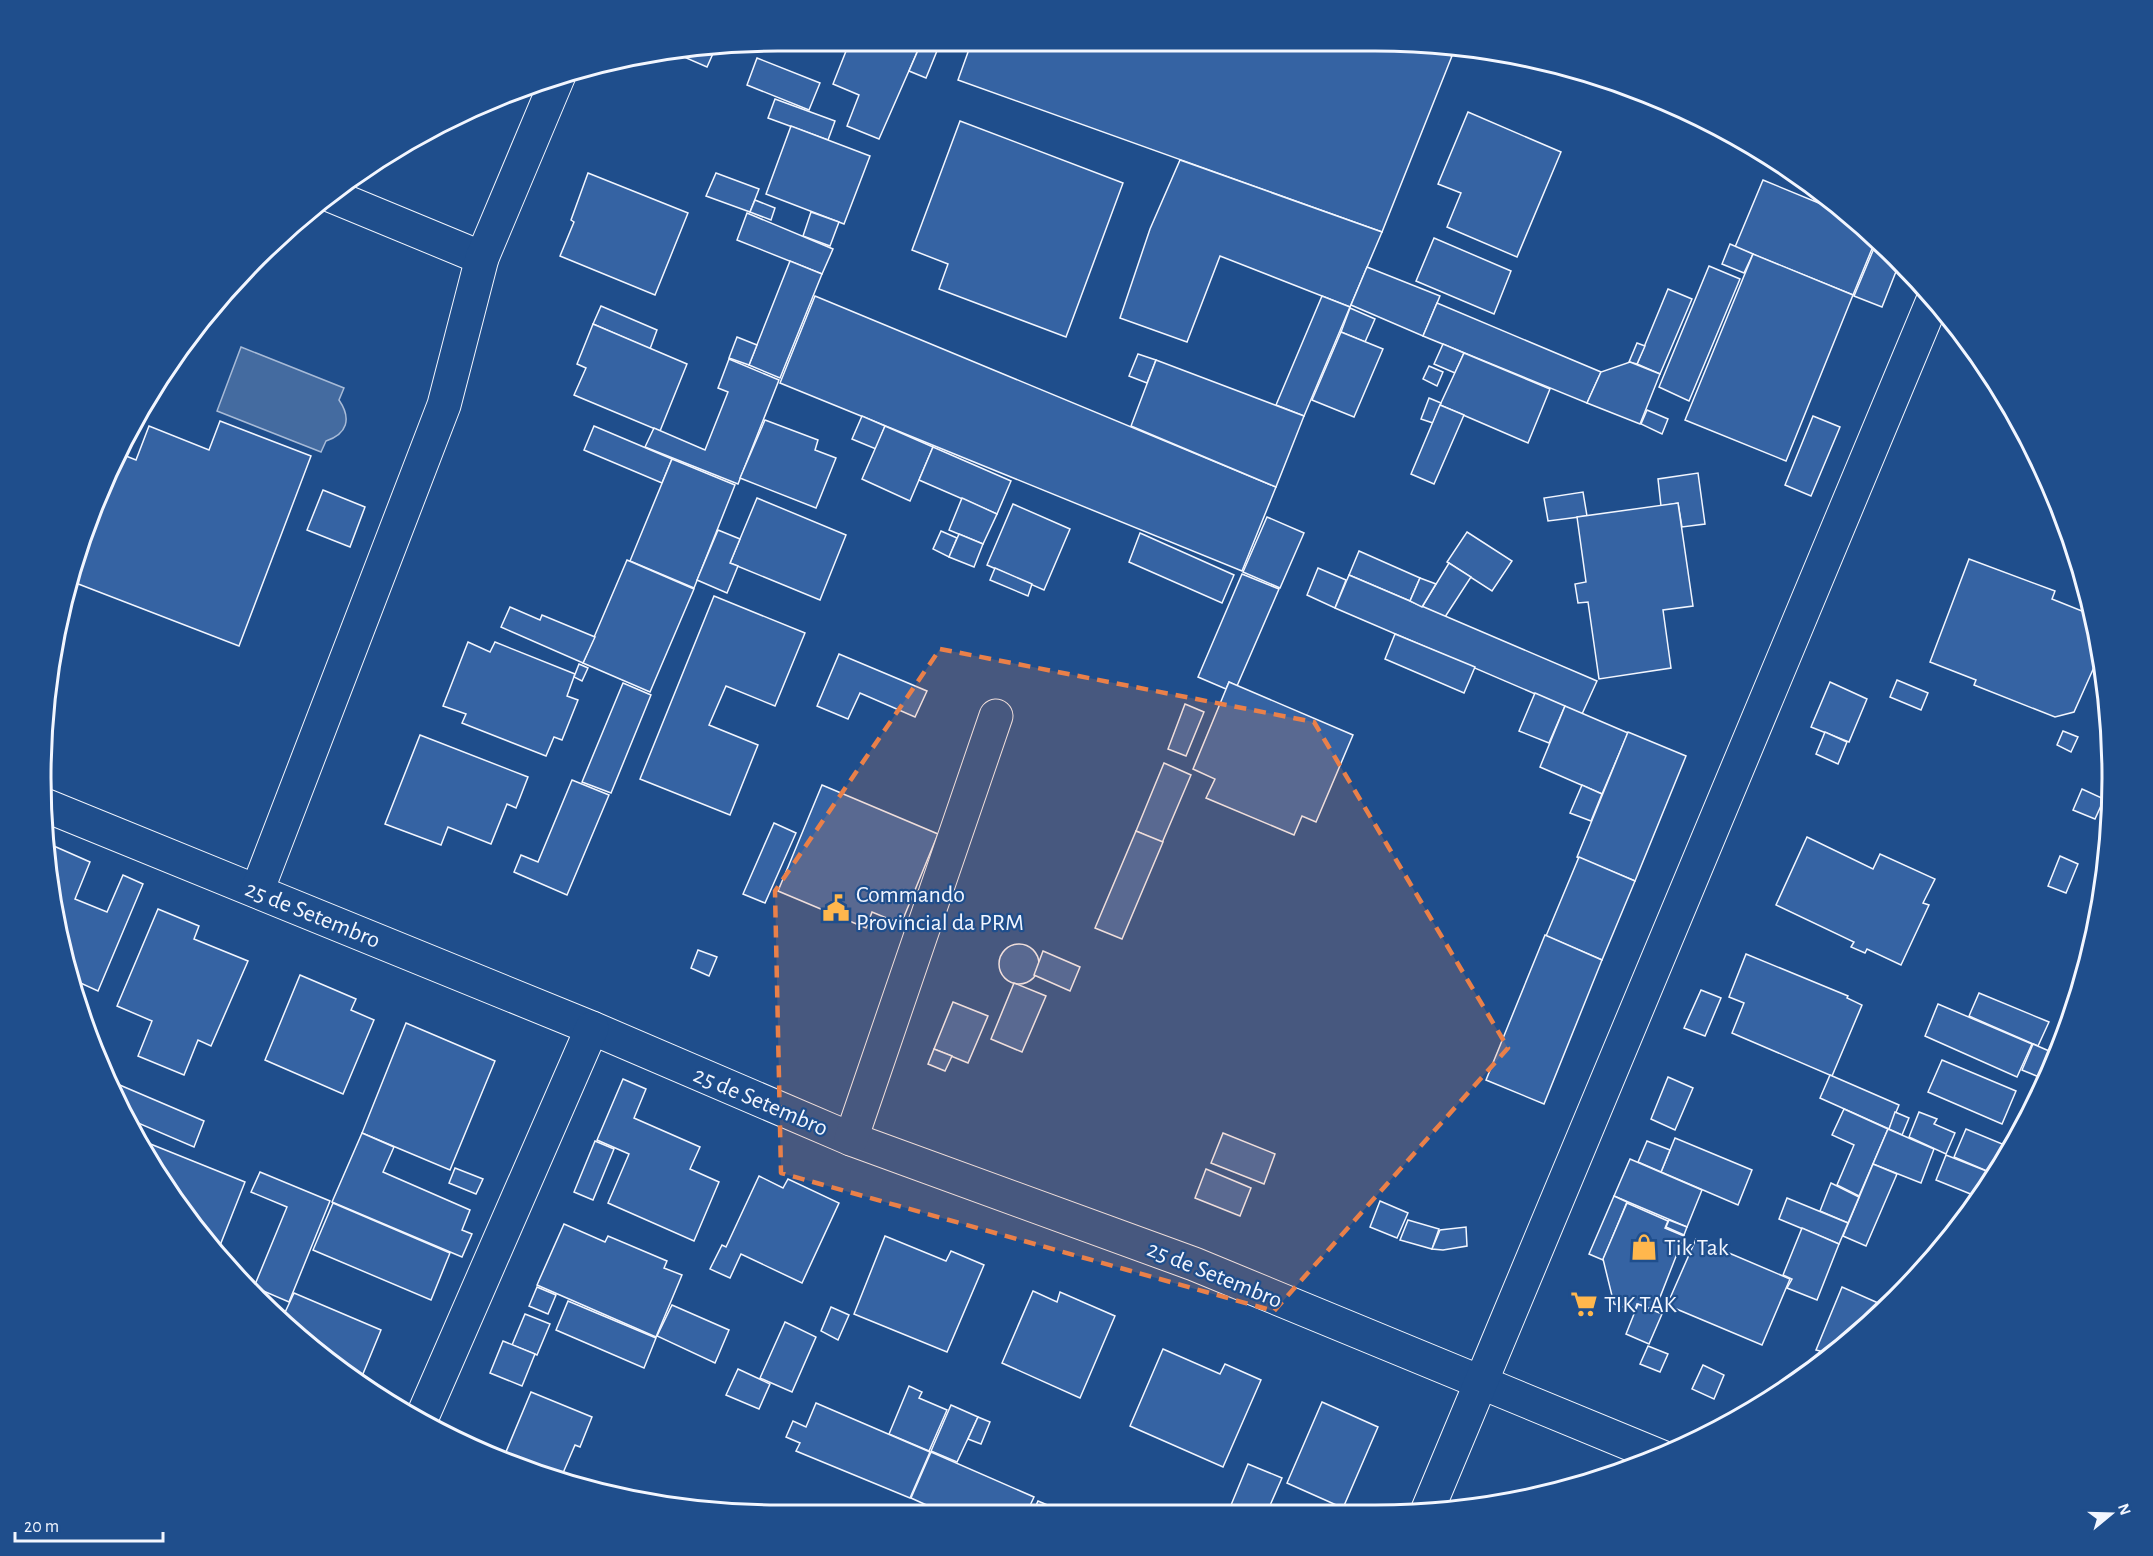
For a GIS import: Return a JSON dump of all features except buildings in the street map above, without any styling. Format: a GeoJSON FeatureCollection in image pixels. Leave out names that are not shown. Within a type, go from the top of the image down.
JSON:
{"type":"FeatureCollection","features":[{"type":"Feature","properties":{"kind":"street"},"geometry":{"type":"LineString","coordinates":[[257,891],[444,405],[482,258],[554,87]]}},
{"type":"Feature","properties":{"kind":"street"},"geometry":{"type":"LineString","coordinates":[[338,199],[482,258]]}},
{"type":"Feature","properties":{"kind":"street"},"geometry":{"type":"LineString","coordinates":[[1431,1502],[1930,308]]}},
{"type":"Feature","properties":{"kind":"street"},"geometry":{"type":"LineString","coordinates":[[851,1139],[996,716]]}},
{"type":"Feature","properties":{"kind":"street","name":"25 de Setembro"},"geometry":{"type":"LineString","coordinates":[[52,808],[592,1028],[851,1139],[1194,1264],[1649,1452]]}},
{"type":"Feature","properties":{"kind":"street"},"geometry":{"type":"LineString","coordinates":[[424,1413],[592,1028]]}},
{"type":"Feature","properties":{"kind":"highlighted area"},"geometry":{"type":"Polygon","coordinates":[[[940,649],[1314,722],[1508,1048],[1274,1311],[781,1173],[775,891],[940,649]]]}},
{"type":"Feature","properties":{"kind":"water"},"geometry":{"type":"Polygon","coordinates":[[[241,347],[344,388],[339,400],[345,413],[345,425],[339,434],[326,441],[321,452],[217,411],[241,347]]]}},
{"type":"Feature","properties":{"kind":"place","name":"Commando Provincial da PRM"},"geometry":{"type":"Point","coordinates":[836,908]}},
{"type":"Feature","properties":{"kind":"place","name":"Tik Tak"},"geometry":{"type":"Point","coordinates":[1644,1247]}},
{"type":"Feature","properties":{"kind":"place","name":"TIK TAK"},"geometry":{"type":"Point","coordinates":[1584,1304]}}]}
